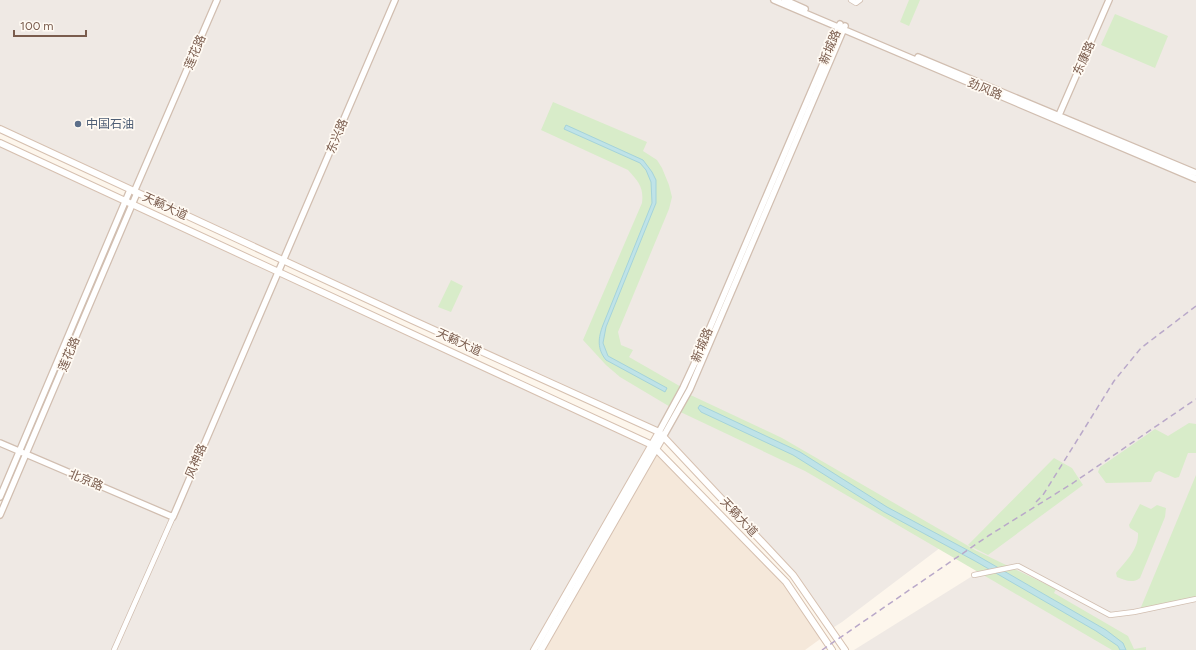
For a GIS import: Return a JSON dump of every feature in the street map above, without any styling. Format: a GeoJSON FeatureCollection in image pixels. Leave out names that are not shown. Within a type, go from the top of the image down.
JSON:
{"type":"FeatureCollection","features":[{"type":"Feature","properties":{"kind":"main road","name":"天籁大道"},"geometry":{"type":"LineString","coordinates":[[0,129],[661,435],[793,575],[845,650]]}},
{"type":"Feature","properties":{"kind":"main road","name":"天籁大道"},"geometry":{"type":"LineString","coordinates":[[0,143],[655,447],[786,582],[832,650]]}},
{"type":"Feature","properties":{"kind":"main road","name":"新城路"},"geometry":{"type":"LineString","coordinates":[[541,650],[661,435]]}},
{"type":"Feature","properties":{"kind":"main road","name":"新城路"},"geometry":{"type":"LineString","coordinates":[[534,650],[655,447]]}},
{"type":"Feature","properties":{"kind":"street","name":"莲花路"},"geometry":{"type":"LineString","coordinates":[[0,497],[126,201],[134,191],[217,0]]}},
{"type":"Feature","properties":{"kind":"street","name":"东兴路"},"geometry":{"type":"LineString","coordinates":[[278,272],[395,0]]}},
{"type":"Feature","properties":{"kind":"street","name":"劲风路"},"geometry":{"type":"LineString","coordinates":[[774,0],[842,26],[1196,173]]}},
{"type":"Feature","properties":{"kind":"street","name":"劲风路"},"geometry":{"type":"LineString","coordinates":[[785,0],[1196,179]]}},
{"type":"Feature","properties":{"kind":"street"},"geometry":{"type":"LineString","coordinates":[[851,0],[856,3],[860,0]]}},
{"type":"Feature","properties":{"kind":"street","name":"东康路"},"geometry":{"type":"LineString","coordinates":[[1059,116],[1109,0]]}},
{"type":"Feature","properties":{"kind":"street","name":"新城路"},"geometry":{"type":"LineString","coordinates":[[661,435],[690,389],[842,26]]}},
{"type":"Feature","properties":{"kind":"street","name":"莲花路"},"geometry":{"type":"LineString","coordinates":[[0,515],[133,204],[134,191]]}},
{"type":"Feature","properties":{"kind":"street","name":"风神路"},"geometry":{"type":"LineString","coordinates":[[114,650],[278,272]]}},
{"type":"Feature","properties":{"kind":"street","name":"北京路"},"geometry":{"type":"LineString","coordinates":[[0,444],[173,517]]}},
{"type":"Feature","properties":{"kind":"street"},"geometry":{"type":"LineString","coordinates":[[974,575],[1018,566],[1110,615],[1134,612],[1196,599]]}},
{"type":"Feature","properties":{"kind":"shaded area"},"geometry":{"type":"Polygon","coordinates":[[[0,0],[1196,0],[1196,650],[854,650],[974,575],[983,573],[977,551],[953,538],[831,629],[793,575],[659,432],[0,130],[0,0]]]}},
{"type":"Feature","properties":{"kind":"shaded area"},"geometry":{"type":"Polygon","coordinates":[[[0,143],[125,201],[0,497],[0,143]]]}},
{"type":"Feature","properties":{"kind":"shaded area"},"geometry":{"type":"Polygon","coordinates":[[[133,204],[652,445],[534,650],[0,650],[0,515],[133,204]]]}},
{"type":"Feature","properties":{"kind":"shaded area"},"geometry":{"type":"Polygon","coordinates":[[[652,445],[786,582],[823,637],[805,650],[534,650],[652,445]]]}},
{"type":"Feature","properties":{"kind":"green space"},"geometry":{"type":"Polygon","coordinates":[[[909,0],[920,0],[909,26],[900,22],[909,0]]]}},
{"type":"Feature","properties":{"kind":"green space"},"geometry":{"type":"Polygon","coordinates":[[[1115,14],[1168,36],[1155,68],[1101,45],[1115,14]]]}},
{"type":"Feature","properties":{"kind":"green space"},"geometry":{"type":"Polygon","coordinates":[[[553,102],[647,142],[643,151],[657,160],[669,185],[672,197],[669,209],[618,332],[621,345],[633,350],[629,357],[683,388],[682,391],[782,438],[977,551],[1056,589],[1054,593],[1128,636],[1134,649],[1146,647],[1146,650],[1112,650],[805,471],[672,408],[620,377],[606,365],[583,340],[642,203],[641,188],[628,170],[541,130],[553,102]]]}},
{"type":"Feature","properties":{"kind":"green space"},"geometry":{"type":"Polygon","coordinates":[[[451,280],[463,286],[451,312],[438,307],[451,280]]]}},
{"type":"Feature","properties":{"kind":"green space"},"geometry":{"type":"Polygon","coordinates":[[[1189,423],[1196,424],[1196,453],[1188,453],[1179,477],[1175,478],[1159,471],[1155,473],[1151,482],[1106,483],[1098,472],[1100,467],[1155,429],[1168,436],[1189,423]]]}},
{"type":"Feature","properties":{"kind":"green space"},"geometry":{"type":"Polygon","coordinates":[[[1054,458],[1072,468],[1083,485],[988,555],[968,545],[1054,458]]]}},
{"type":"Feature","properties":{"kind":"green space"},"geometry":{"type":"Polygon","coordinates":[[[1196,475],[1196,599],[1139,612],[1196,475]]]}},
{"type":"Feature","properties":{"kind":"green space"},"geometry":{"type":"Polygon","coordinates":[[[1140,504],[1151,509],[1157,505],[1166,508],[1165,517],[1140,578],[1134,581],[1128,581],[1117,577],[1116,573],[1134,550],[1138,539],[1138,533],[1130,528],[1129,525],[1140,504]]]}},
{"type":"Feature","properties":{"kind":"water"},"geometry":{"type":"Polygon","coordinates":[[[566,125],[643,160],[656,180],[656,203],[606,327],[603,343],[608,356],[667,388],[665,392],[606,360],[601,352],[599,343],[603,325],[652,203],[651,182],[646,170],[640,163],[564,129],[566,125]]]}},
{"type":"Feature","properties":{"kind":"water"},"geometry":{"type":"Polygon","coordinates":[[[700,405],[800,452],[887,507],[971,552],[1106,630],[1123,643],[1126,650],[1120,650],[1118,646],[1096,631],[975,561],[884,512],[793,455],[701,412],[698,408],[700,405]]]}},
{"type":"Feature","properties":{"kind":"railway"},"geometry":{"type":"LineString","coordinates":[[1036,502],[1043,495],[1114,381],[1141,348],[1196,306]]}},
{"type":"Feature","properties":{"kind":"railway"},"geometry":{"type":"LineString","coordinates":[[822,650],[988,536],[1073,483],[1196,399]]}},
{"type":"Feature","properties":{"kind":"place","name":"中国石油"},"geometry":{"type":"Point","coordinates":[78,124]}}]}
